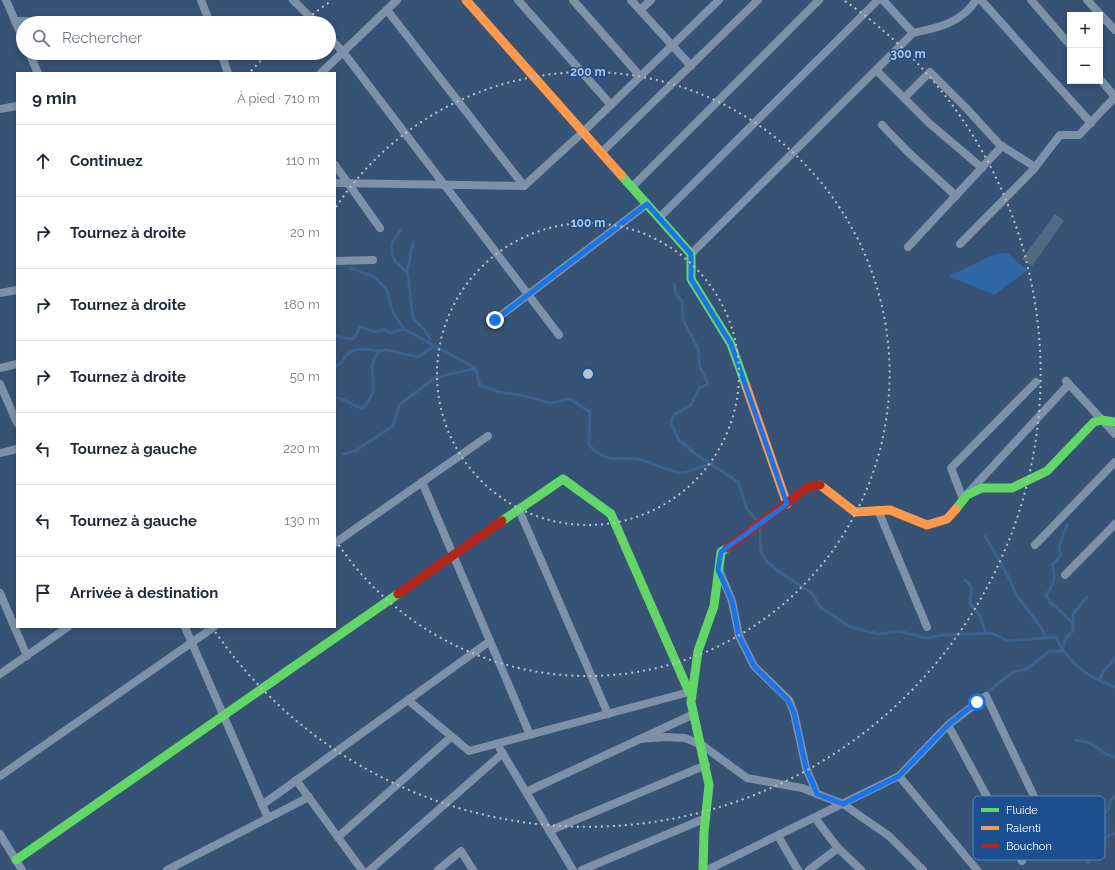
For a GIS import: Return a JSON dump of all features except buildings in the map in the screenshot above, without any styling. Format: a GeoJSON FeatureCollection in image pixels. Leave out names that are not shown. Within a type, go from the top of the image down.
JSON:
{"type":"FeatureCollection","features":[{"type":"Feature","properties":{"kind":"street"},"geometry":{"type":"LineString","coordinates":[[6,0],[15,21]]}},
{"type":"Feature","properties":{"kind":"street"},"geometry":{"type":"LineString","coordinates":[[201,0],[207,16]]}},
{"type":"Feature","properties":{"kind":"street"},"geometry":{"type":"LineString","coordinates":[[293,0],[309,16]]}},
{"type":"Feature","properties":{"kind":"street"},"geometry":{"type":"LineString","coordinates":[[336,59],[397,0]]}},
{"type":"Feature","properties":{"kind":"street"},"geometry":{"type":"LineString","coordinates":[[466,0],[691,254],[691,279],[731,344],[787,504]]}},
{"type":"Feature","properties":{"kind":"street"},"geometry":{"type":"LineString","coordinates":[[518,0],[611,105]]}},
{"type":"Feature","properties":{"kind":"street"},"geometry":{"type":"LineString","coordinates":[[573,0],[640,76]]}},
{"type":"Feature","properties":{"kind":"street"},"geometry":{"type":"LineString","coordinates":[[631,0],[691,66]]}},
{"type":"Feature","properties":{"kind":"street"},"geometry":{"type":"LineString","coordinates":[[640,10],[651,0]]}},
{"type":"Feature","properties":{"kind":"street"},"geometry":{"type":"LineString","coordinates":[[336,183],[524,186],[583,132],[719,0]]}},
{"type":"Feature","properties":{"kind":"street"},"geometry":{"type":"LineString","coordinates":[[601,153],[758,0]]}},
{"type":"Feature","properties":{"kind":"street"},"geometry":{"type":"LineString","coordinates":[[632,187],[820,0]]}},
{"type":"Feature","properties":{"kind":"street"},"geometry":{"type":"LineString","coordinates":[[659,218],[878,0]]}},
{"type":"Feature","properties":{"kind":"street"},"geometry":{"type":"LineString","coordinates":[[883,0],[913,33]]}},
{"type":"Feature","properties":{"kind":"street"},"geometry":{"type":"LineString","coordinates":[[691,254],[913,33],[940,27],[956,20],[976,0]]}},
{"type":"Feature","properties":{"kind":"street"},"geometry":{"type":"LineString","coordinates":[[980,0],[1091,123]]}},
{"type":"Feature","properties":{"kind":"street"},"geometry":{"type":"LineString","coordinates":[[1031,0],[1067,42]]}},
{"type":"Feature","properties":{"kind":"street"},"geometry":{"type":"LineString","coordinates":[[1087,0],[1115,30]]}},
{"type":"Feature","properties":{"kind":"street"},"geometry":{"type":"LineString","coordinates":[[387,10],[524,186]]}},
{"type":"Feature","properties":{"kind":"street"},"geometry":{"type":"LineString","coordinates":[[336,44],[559,335]]}},
{"type":"Feature","properties":{"kind":"street"},"geometry":{"type":"LineString","coordinates":[[32,60],[38,72]]}},
{"type":"Feature","properties":{"kind":"street"},"geometry":{"type":"LineString","coordinates":[[223,60],[228,72]]}},
{"type":"Feature","properties":{"kind":"street"},"geometry":{"type":"LineString","coordinates":[[322,72],[335,60]]}},
{"type":"Feature","properties":{"kind":"street"},"geometry":{"type":"LineString","coordinates":[[876,70],[929,123],[982,168]]}},
{"type":"Feature","properties":{"kind":"street"},"geometry":{"type":"LineString","coordinates":[[904,98],[930,72],[967,108],[1002,146],[1035,167]]}},
{"type":"Feature","properties":{"kind":"street"},"geometry":{"type":"LineString","coordinates":[[960,244],[1035,167],[1060,135],[1080,135],[1115,97],[1103,83]]}},
{"type":"Feature","properties":{"kind":"street"},"geometry":{"type":"LineString","coordinates":[[0,109],[16,106]]}},
{"type":"Feature","properties":{"kind":"street"},"geometry":{"type":"LineString","coordinates":[[882,125],[907,151],[956,196]]}},
{"type":"Feature","properties":{"kind":"street"},"geometry":{"type":"LineString","coordinates":[[908,247],[1002,146]]}},
{"type":"Feature","properties":{"kind":"street"},"geometry":{"type":"LineString","coordinates":[[336,166],[380,228]]}},
{"type":"Feature","properties":{"kind":"street"},"geometry":{"type":"LineString","coordinates":[[495,320],[647,204]]}},
{"type":"Feature","properties":{"kind":"street"},"geometry":{"type":"LineString","coordinates":[[336,261],[372,260]]}},
{"type":"Feature","properties":{"kind":"street"},"geometry":{"type":"LineString","coordinates":[[0,293],[16,290]]}},
{"type":"Feature","properties":{"kind":"street"},"geometry":{"type":"LineString","coordinates":[[0,368],[16,364]]}},
{"type":"Feature","properties":{"kind":"street"},"geometry":{"type":"LineString","coordinates":[[965,497],[951,468],[1036,382]]}},
{"type":"Feature","properties":{"kind":"street"},"geometry":{"type":"LineString","coordinates":[[703,870],[709,785],[702,745],[691,702],[691,691],[698,651],[714,606],[721,552],[808,487],[821,485],[855,512],[890,510],[927,524],[947,519],[1067,382],[1115,434]]}},
{"type":"Feature","properties":{"kind":"street"},"geometry":{"type":"LineString","coordinates":[[0,384],[16,422]]}},
{"type":"Feature","properties":{"kind":"street"},"geometry":{"type":"LineString","coordinates":[[965,497],[982,488],[1012,488],[1047,471],[1094,422],[1102,420],[1115,422]]}},
{"type":"Feature","properties":{"kind":"street"},"geometry":{"type":"LineString","coordinates":[[336,542],[488,436]]}},
{"type":"Feature","properties":{"kind":"street"},"geometry":{"type":"LineString","coordinates":[[0,453],[16,449]]}},
{"type":"Feature","properties":{"kind":"street"},"geometry":{"type":"LineString","coordinates":[[1035,545],[1115,462]]}},
{"type":"Feature","properties":{"kind":"street"},"geometry":{"type":"LineString","coordinates":[[16,860],[563,479],[611,514],[691,691]]}},
{"type":"Feature","properties":{"kind":"street"},"geometry":{"type":"LineString","coordinates":[[422,482],[530,735]]}},
{"type":"Feature","properties":{"kind":"street"},"geometry":{"type":"LineString","coordinates":[[519,510],[608,714]]}},
{"type":"Feature","properties":{"kind":"street"},"geometry":{"type":"LineString","coordinates":[[878,510],[927,627]]}},
{"type":"Feature","properties":{"kind":"street"},"geometry":{"type":"LineString","coordinates":[[1065,575],[1115,524]]}},
{"type":"Feature","properties":{"kind":"street"},"geometry":{"type":"LineString","coordinates":[[718,570],[732,601],[739,636],[754,666],[788,700],[794,713],[806,768],[817,794]]}},
{"type":"Feature","properties":{"kind":"street"},"geometry":{"type":"LineString","coordinates":[[0,593],[27,656]]}},
{"type":"Feature","properties":{"kind":"street"},"geometry":{"type":"LineString","coordinates":[[0,674],[67,628]]}},
{"type":"Feature","properties":{"kind":"street"},"geometry":{"type":"LineString","coordinates":[[185,628],[268,818]]}},
{"type":"Feature","properties":{"kind":"street"},"geometry":{"type":"LineString","coordinates":[[0,776],[213,628]]}},
{"type":"Feature","properties":{"kind":"street"},"geometry":{"type":"LineString","coordinates":[[262,804],[490,641]]}},
{"type":"Feature","properties":{"kind":"street"},"geometry":{"type":"LineString","coordinates":[[408,700],[469,751],[691,691]]}},
{"type":"Feature","properties":{"kind":"street"},"geometry":{"type":"LineString","coordinates":[[707,870],[899,776],[948,725],[986,696],[1034,796]]}},
{"type":"Feature","properties":{"kind":"street"},"geometry":{"type":"LineString","coordinates":[[526,792],[694,714]]}},
{"type":"Feature","properties":{"kind":"street"},"geometry":{"type":"LineString","coordinates":[[948,725],[987,796]]}},
{"type":"Feature","properties":{"kind":"street"},"geometry":{"type":"LineString","coordinates":[[338,837],[452,737]]}},
{"type":"Feature","properties":{"kind":"street"},"geometry":{"type":"LineString","coordinates":[[640,739],[665,737],[685,738],[702,745],[747,778],[802,788],[843,804],[889,836],[923,870]]}},
{"type":"Feature","properties":{"kind":"street"},"geometry":{"type":"LineString","coordinates":[[497,744],[573,870]]}},
{"type":"Feature","properties":{"kind":"street"},"geometry":{"type":"LineString","coordinates":[[370,870],[503,753]]}},
{"type":"Feature","properties":{"kind":"street"},"geometry":{"type":"LineString","coordinates":[[549,831],[706,765]]}},
{"type":"Feature","properties":{"kind":"street"},"geometry":{"type":"LineString","coordinates":[[899,776],[977,870]]}},
{"type":"Feature","properties":{"kind":"street"},"geometry":{"type":"LineString","coordinates":[[296,780],[362,870]]}},
{"type":"Feature","properties":{"kind":"street"},"geometry":{"type":"LineString","coordinates":[[167,870],[309,797]]}},
{"type":"Feature","properties":{"kind":"street"},"geometry":{"type":"LineString","coordinates":[[582,870],[706,818]]}},
{"type":"Feature","properties":{"kind":"street"},"geometry":{"type":"LineString","coordinates":[[815,818],[838,848],[861,870]]}},
{"type":"Feature","properties":{"kind":"street"},"geometry":{"type":"LineString","coordinates":[[0,834],[22,870]]}},
{"type":"Feature","properties":{"kind":"street"},"geometry":{"type":"LineString","coordinates":[[778,836],[798,870]]}},
{"type":"Feature","properties":{"kind":"street"},"geometry":{"type":"LineString","coordinates":[[809,870],[838,848]]}},
{"type":"Feature","properties":{"kind":"street"},"geometry":{"type":"LineString","coordinates":[[438,870],[462,851],[473,870]]}},
{"type":"Feature","properties":{"kind":"shaded area"},"geometry":{"type":"Polygon","coordinates":[[[1009,253],[1017,262],[1028,270],[994,295],[949,276],[995,254],[1009,253]]]}},
{"type":"Feature","properties":{"kind":"waterway"},"geometry":{"type":"LineString","coordinates":[[400,230],[392,243],[392,254],[395,261],[408,274],[413,319],[424,329],[430,339]]}},
{"type":"Feature","properties":{"kind":"waterway"},"geometry":{"type":"LineString","coordinates":[[407,273],[413,242]]}},
{"type":"Feature","properties":{"kind":"waterway"},"geometry":{"type":"LineString","coordinates":[[350,268],[375,277],[387,290],[392,311],[404,329]]}},
{"type":"Feature","properties":{"kind":"waterway"},"geometry":{"type":"LineString","coordinates":[[674,284],[676,294],[682,301],[683,320],[698,348],[700,367],[708,384],[699,388],[691,405],[674,415],[671,421],[673,427],[678,439],[694,453],[738,482],[747,509],[758,522]]}},
{"type":"Feature","properties":{"kind":"waterway"},"geometry":{"type":"LineString","coordinates":[[336,336],[350,339],[354,338],[360,327],[376,332],[384,329],[390,333],[404,329],[475,368],[480,385],[498,392],[521,395],[550,403],[570,399],[590,412],[589,445],[602,456],[608,458],[641,460],[672,471],[683,473],[712,463]]}},
{"type":"Feature","properties":{"kind":"waterway"},"geometry":{"type":"LineString","coordinates":[[336,398],[343,399],[359,408],[363,408],[373,391],[372,366],[373,361],[380,351],[386,350],[418,357],[434,346]]}},
{"type":"Feature","properties":{"kind":"waterway"},"geometry":{"type":"LineString","coordinates":[[336,366],[340,364],[348,354],[356,350],[365,349],[380,351]]}},
{"type":"Feature","properties":{"kind":"waterway"},"geometry":{"type":"LineString","coordinates":[[343,454],[355,451],[393,426],[399,405],[436,377],[473,369]]}},
{"type":"Feature","properties":{"kind":"waterway"},"geometry":{"type":"LineString","coordinates":[[1067,525],[1059,547],[1061,556],[1052,565],[1054,581],[1046,595],[1050,602],[1073,623]]}},
{"type":"Feature","properties":{"kind":"waterway"},"geometry":{"type":"LineString","coordinates":[[760,527],[761,551],[767,562],[782,574],[812,593],[820,607],[850,627],[879,634],[899,631],[925,638],[944,635],[992,633],[1008,641],[1056,637],[1066,655],[1080,668],[1096,679],[1115,687]]}},
{"type":"Feature","properties":{"kind":"waterway"},"geometry":{"type":"LineString","coordinates":[[985,536],[1008,576],[1017,596],[1041,627],[1046,638]]}},
{"type":"Feature","properties":{"kind":"waterway"},"geometry":{"type":"LineString","coordinates":[[965,580],[972,587],[970,603],[980,616],[986,633]]}},
{"type":"Feature","properties":{"kind":"waterway"},"geometry":{"type":"LineString","coordinates":[[985,694],[1014,672],[1027,669],[1050,651],[1062,651],[1066,638],[1073,631],[1073,614],[1087,597]]}},
{"type":"Feature","properties":{"kind":"waterway"},"geometry":{"type":"LineString","coordinates":[[1099,680],[1104,671],[1115,658]]}},
{"type":"Feature","properties":{"kind":"waterway"},"geometry":{"type":"LineString","coordinates":[[1076,740],[1090,743],[1108,755],[1115,757]]}},
{"type":"Feature","properties":{"kind":"waterway"},"geometry":{"type":"LineString","coordinates":[[1105,813],[1108,810],[1110,801],[1115,796]]}},
{"type":"Feature","properties":{"kind":"waterway"},"geometry":{"type":"LineString","coordinates":[[1105,837],[1115,833]]}},
{"type":"Feature","properties":{"kind":"traffic: fast"},"geometry":{"type":"LineString","coordinates":[[621,175],[691,254],[691,279],[731,344],[746,386]]}},
{"type":"Feature","properties":{"kind":"traffic: fast"},"geometry":{"type":"LineString","coordinates":[[956,509],[967,495],[982,488],[1012,488],[1047,471],[1094,422],[1102,420],[1115,422]]}},
{"type":"Feature","properties":{"kind":"traffic: fast"},"geometry":{"type":"LineString","coordinates":[[502,521],[563,479],[611,514],[689,692]]}},
{"type":"Feature","properties":{"kind":"traffic: fast"},"geometry":{"type":"LineString","coordinates":[[703,870],[704,832],[709,785],[691,702],[698,651],[714,606],[721,552],[727,548]]}},
{"type":"Feature","properties":{"kind":"traffic: fast"},"geometry":{"type":"LineString","coordinates":[[16,860],[398,594]]}},
{"type":"Feature","properties":{"kind":"traffic: slow"},"geometry":{"type":"LineString","coordinates":[[466,0],[621,175]]}},
{"type":"Feature","properties":{"kind":"traffic: slow"},"geometry":{"type":"LineString","coordinates":[[746,386],[787,504]]}},
{"type":"Feature","properties":{"kind":"traffic: slow"},"geometry":{"type":"LineString","coordinates":[[820,485],[855,512],[890,510],[927,525],[947,519],[956,509]]}},
{"type":"Feature","properties":{"kind":"traffic: jam"},"geometry":{"type":"LineString","coordinates":[[727,548],[808,487],[820,485]]}},
{"type":"Feature","properties":{"kind":"traffic: jam"},"geometry":{"type":"LineString","coordinates":[[398,594],[502,521]]}},
{"type":"Feature","properties":{"kind":"route"},"geometry":{"type":"LineString","coordinates":[[495,320],[647,204],[691,254],[691,279],[731,344],[787,504],[721,552],[718,570],[732,601],[739,636],[754,666],[758,672],[788,700],[794,713],[800,751],[817,794],[843,804],[899,776],[948,725],[977,702]]}}]}
